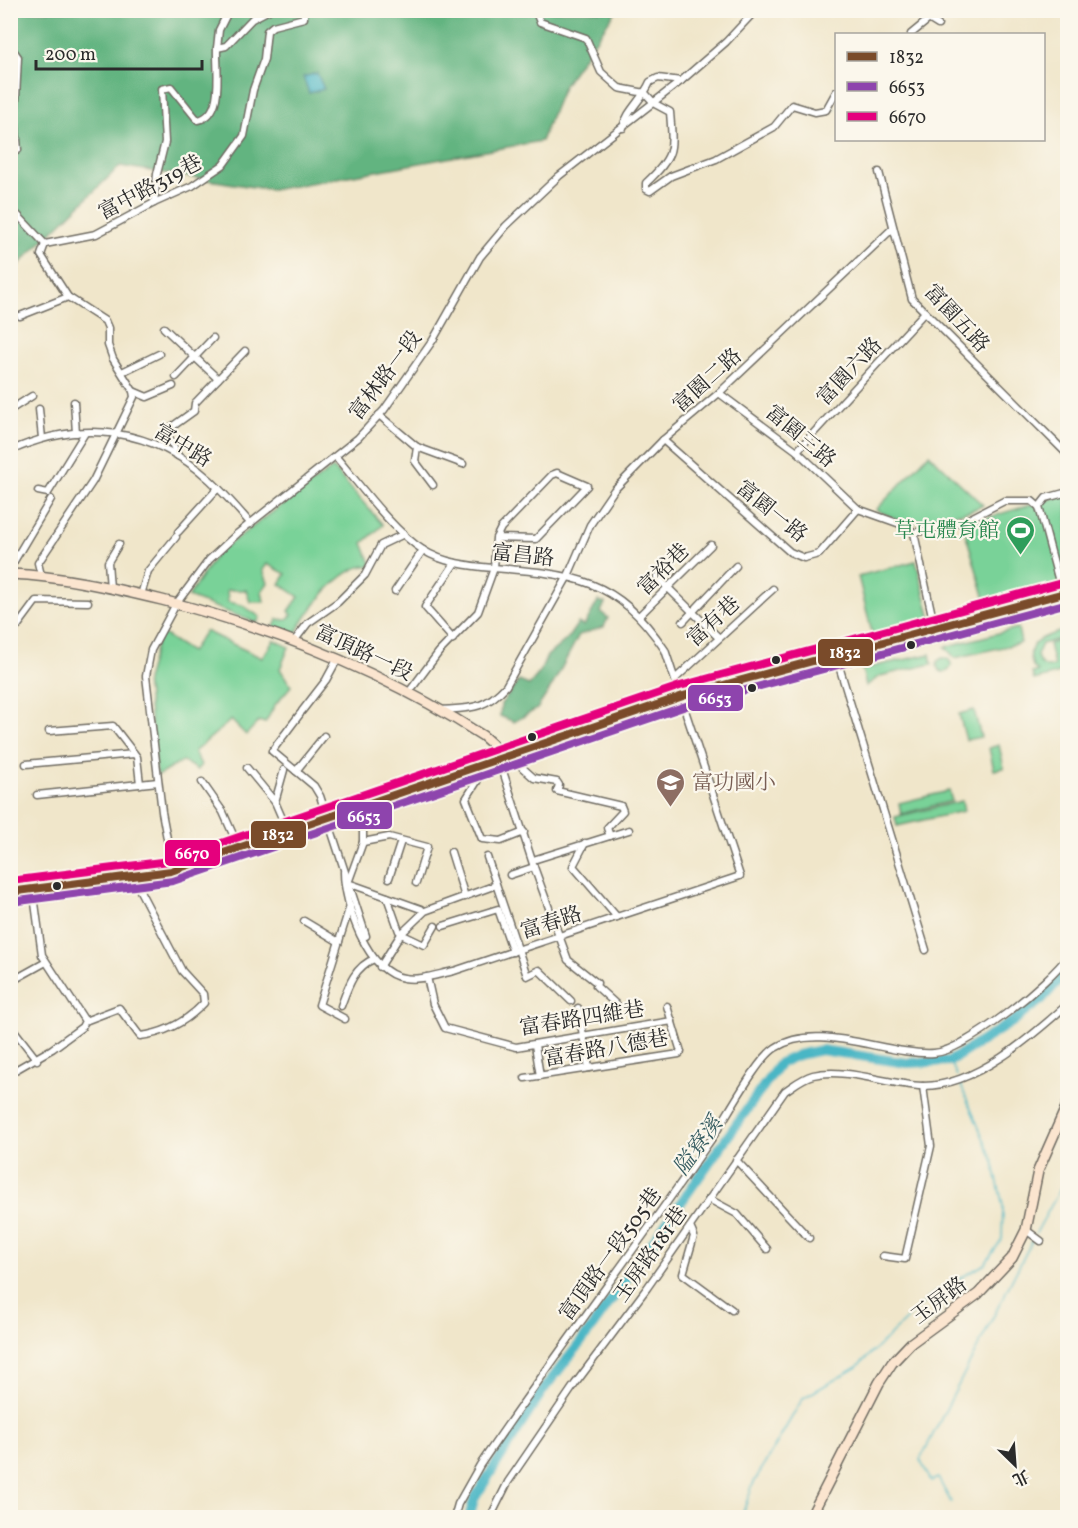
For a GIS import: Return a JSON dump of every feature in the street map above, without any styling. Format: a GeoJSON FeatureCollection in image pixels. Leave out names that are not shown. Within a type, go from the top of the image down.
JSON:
{"type":"FeatureCollection","features":[{"type":"Feature","properties":{"kind":"main road"},"geometry":{"type":"LineString","coordinates":[[10,892],[138,882],[173,873],[684,700],[836,656],[1066,595]]}},
{"type":"Feature","properties":{"kind":"main road"},"geometry":{"type":"LineString","coordinates":[[363,809],[483,772],[500,762],[516,762],[684,700]]}},
{"type":"Feature","properties":{"kind":"main road"},"geometry":{"type":"LineString","coordinates":[[10,898],[33,891],[173,873],[239,848],[327,821]]}},
{"type":"Feature","properties":{"kind":"street"},"geometry":{"type":"LineString","coordinates":[[154,203],[157,174],[165,142],[162,89],[171,87],[198,120],[206,119],[214,110],[219,82],[217,48],[219,30],[229,10]]}},
{"type":"Feature","properties":{"kind":"street"},"geometry":{"type":"LineString","coordinates":[[217,48],[226,46],[252,19],[269,10]]}},
{"type":"Feature","properties":{"kind":"street","name":"富中路319巷"},"geometry":{"type":"LineString","coordinates":[[45,244],[96,234],[192,186],[223,165],[236,148],[248,123],[253,90],[264,59],[267,31],[273,26],[304,18],[304,10]]}},
{"type":"Feature","properties":{"kind":"street"},"geometry":{"type":"LineString","coordinates":[[481,10],[486,10]]}},
{"type":"Feature","properties":{"kind":"street"},"geometry":{"type":"LineString","coordinates":[[535,10],[540,22],[586,38],[602,72],[619,88],[645,93],[655,104],[670,112],[672,144],[669,161],[646,183],[646,189],[650,190],[671,176],[716,159],[774,127],[792,105],[815,112],[826,110],[835,95]]}},
{"type":"Feature","properties":{"kind":"street","name":"富林路一段"},"geometry":{"type":"LineString","coordinates":[[173,873],[158,782],[147,689],[151,650],[176,604],[209,560],[336,457],[379,415],[398,393],[433,340],[463,283],[493,242],[559,176],[655,104],[726,42],[756,10]]}},
{"type":"Feature","properties":{"kind":"street"},"geometry":{"type":"LineString","coordinates":[[913,33],[933,22],[914,10]]}},
{"type":"Feature","properties":{"kind":"street"},"geometry":{"type":"LineString","coordinates":[[10,46],[18,57],[15,118],[18,150],[10,155]]}},
{"type":"Feature","properties":{"kind":"street"},"geometry":{"type":"LineString","coordinates":[[623,128],[624,118],[645,93],[650,82],[658,78],[681,81]]}},
{"type":"Feature","properties":{"kind":"street","name":"富園五路"},"geometry":{"type":"LineString","coordinates":[[879,172],[912,299],[1068,455]]}},
{"type":"Feature","properties":{"kind":"street"},"geometry":{"type":"LineString","coordinates":[[10,207],[45,244],[40,255],[68,297],[105,321],[108,328],[108,345],[134,391],[147,398],[173,386]]}},
{"type":"Feature","properties":{"kind":"street","name":"富園二路"},"geometry":{"type":"LineString","coordinates":[[440,710],[482,706],[494,699],[506,686],[568,576],[576,555],[602,506],[614,490],[663,440],[719,393],[893,228]]}},
{"type":"Feature","properties":{"kind":"street"},"geometry":{"type":"LineString","coordinates":[[20,316],[68,297]]}},
{"type":"Feature","properties":{"kind":"street","name":"富園六路"},"geometry":{"type":"LineString","coordinates":[[797,451],[925,312]]}},
{"type":"Feature","properties":{"kind":"street"},"geometry":{"type":"LineString","coordinates":[[164,328],[218,379]]}},
{"type":"Feature","properties":{"kind":"street"},"geometry":{"type":"LineString","coordinates":[[176,377],[213,338]]}},
{"type":"Feature","properties":{"kind":"street"},"geometry":{"type":"LineString","coordinates":[[178,456],[166,431],[194,411],[195,403],[245,351]]}},
{"type":"Feature","properties":{"kind":"street"},"geometry":{"type":"LineString","coordinates":[[122,372],[159,354]]}},
{"type":"Feature","properties":{"kind":"street"},"geometry":{"type":"LineString","coordinates":[[41,575],[39,563],[93,481],[132,405],[134,391]]}},
{"type":"Feature","properties":{"kind":"street","name":"富園三路"},"geometry":{"type":"LineString","coordinates":[[719,393],[797,451],[858,508]]}},
{"type":"Feature","properties":{"kind":"street"},"geometry":{"type":"LineString","coordinates":[[10,410],[32,396]]}},
{"type":"Feature","properties":{"kind":"street"},"geometry":{"type":"LineString","coordinates":[[74,402],[76,433]]}},
{"type":"Feature","properties":{"kind":"street"},"geometry":{"type":"LineString","coordinates":[[39,409],[42,438]]}},
{"type":"Feature","properties":{"kind":"street"},"geometry":{"type":"LineString","coordinates":[[379,415],[417,447],[463,464]]}},
{"type":"Feature","properties":{"kind":"street","name":"富中路"},"geometry":{"type":"LineString","coordinates":[[10,451],[42,438],[76,433],[117,433],[149,440],[178,456],[218,488],[251,524]]}},
{"type":"Feature","properties":{"kind":"street"},"geometry":{"type":"LineString","coordinates":[[38,491],[48,493],[86,433]]}},
{"type":"Feature","properties":{"kind":"street","name":"富園一路"},"geometry":{"type":"LineString","coordinates":[[663,440],[790,552],[804,558],[819,554],[858,508]]}},
{"type":"Feature","properties":{"kind":"street"},"geometry":{"type":"LineString","coordinates":[[417,447],[415,461],[433,485]]}},
{"type":"Feature","properties":{"kind":"street","name":"富昌路"},"geometry":{"type":"LineString","coordinates":[[336,457],[404,534],[423,550],[455,563],[568,576],[596,584],[614,594],[639,616],[665,650],[676,678],[740,876]]}},
{"type":"Feature","properties":{"kind":"street"},"geometry":{"type":"LineString","coordinates":[[409,692],[439,652],[478,612],[494,568],[496,538],[501,528],[552,475],[557,473],[587,486],[536,539],[496,538]]}},
{"type":"Feature","properties":{"kind":"street"},"geometry":{"type":"LineString","coordinates":[[141,595],[148,571],[218,488]]}},
{"type":"Feature","properties":{"kind":"street"},"geometry":{"type":"LineString","coordinates":[[1039,507],[1046,498],[1068,492]]}},
{"type":"Feature","properties":{"kind":"street"},"geometry":{"type":"LineString","coordinates":[[10,568],[51,499]]}},
{"type":"Feature","properties":{"kind":"street"},"geometry":{"type":"LineString","coordinates":[[914,533],[966,521],[1004,501],[1032,501],[1039,507],[1066,595]]}},
{"type":"Feature","properties":{"kind":"street"},"geometry":{"type":"LineString","coordinates":[[858,508],[903,525],[914,533],[935,630]]}},
{"type":"Feature","properties":{"kind":"street"},"geometry":{"type":"LineString","coordinates":[[296,640],[308,623],[338,602],[365,575],[381,545],[404,534]]}},
{"type":"Feature","properties":{"kind":"street"},"geometry":{"type":"LineString","coordinates":[[110,588],[108,562],[119,544]]}},
{"type":"Feature","properties":{"kind":"street","name":"富裕巷"},"geometry":{"type":"LineString","coordinates":[[639,616],[711,544]]}},
{"type":"Feature","properties":{"kind":"street"},"geometry":{"type":"LineString","coordinates":[[396,591],[423,550]]}},
{"type":"Feature","properties":{"kind":"street"},"geometry":{"type":"LineString","coordinates":[[453,639],[425,607],[455,563]]}},
{"type":"Feature","properties":{"kind":"street"},"geometry":{"type":"LineString","coordinates":[[683,622],[736,566]]}},
{"type":"Feature","properties":{"kind":"street","name":"富頂路一段"},"geometry":{"type":"LineString","coordinates":[[10,574],[41,575],[141,595],[296,640],[409,692],[492,744],[568,960],[597,984],[596,986],[618,1006]]}},
{"type":"Feature","properties":{"kind":"street"},"geometry":{"type":"LineString","coordinates":[[657,577],[718,638]]}},
{"type":"Feature","properties":{"kind":"street","name":"富有巷"},"geometry":{"type":"LineString","coordinates":[[676,678],[773,589]]}},
{"type":"Feature","properties":{"kind":"street"},"geometry":{"type":"LineString","coordinates":[[16,628],[36,601],[88,602]]}},
{"type":"Feature","properties":{"kind":"street"},"geometry":{"type":"LineString","coordinates":[[836,656],[926,950]]}},
{"type":"Feature","properties":{"kind":"street"},"geometry":{"type":"LineString","coordinates":[[338,658],[326,680],[272,751],[314,786],[374,959]]}},
{"type":"Feature","properties":{"kind":"street"},"geometry":{"type":"LineString","coordinates":[[49,731],[113,726],[134,753],[140,784]]}},
{"type":"Feature","properties":{"kind":"street"},"geometry":{"type":"LineString","coordinates":[[296,771],[324,736]]}},
{"type":"Feature","properties":{"kind":"street"},"geometry":{"type":"LineString","coordinates":[[26,764],[134,753]]}},
{"type":"Feature","properties":{"kind":"street"},"geometry":{"type":"LineString","coordinates":[[516,762],[534,778],[557,782],[559,785],[557,791],[621,806],[623,811],[607,828],[610,836]]}},
{"type":"Feature","properties":{"kind":"street"},"geometry":{"type":"LineString","coordinates":[[247,768],[275,802],[288,832]]}},
{"type":"Feature","properties":{"kind":"street"},"geometry":{"type":"LineString","coordinates":[[275,802],[284,770]]}},
{"type":"Feature","properties":{"kind":"street"},"geometry":{"type":"LineString","coordinates":[[483,772],[466,799],[482,839],[501,841],[524,832]]}},
{"type":"Feature","properties":{"kind":"street"},"geometry":{"type":"LineString","coordinates":[[37,795],[158,782]]}},
{"type":"Feature","properties":{"kind":"street"},"geometry":{"type":"LineString","coordinates":[[202,782],[223,812],[239,848]]}},
{"type":"Feature","properties":{"kind":"street"},"geometry":{"type":"LineString","coordinates":[[348,883],[363,842],[363,809]]}},
{"type":"Feature","properties":{"kind":"street"},"geometry":{"type":"LineString","coordinates":[[533,860],[629,830]]}},
{"type":"Feature","properties":{"kind":"street"},"geometry":{"type":"LineString","coordinates":[[363,842],[389,837],[427,848],[416,883]]}},
{"type":"Feature","properties":{"kind":"street"},"geometry":{"type":"LineString","coordinates":[[388,878],[400,841]]}},
{"type":"Feature","properties":{"kind":"street"},"geometry":{"type":"LineString","coordinates":[[585,843],[573,866],[617,917]]}},
{"type":"Feature","properties":{"kind":"street"},"geometry":{"type":"LineString","coordinates":[[451,852],[465,897]]}},
{"type":"Feature","properties":{"kind":"street"},"geometry":{"type":"LineString","coordinates":[[487,857],[516,951]]}},
{"type":"Feature","properties":{"kind":"street"},"geometry":{"type":"LineString","coordinates":[[510,875],[534,867]]}},
{"type":"Feature","properties":{"kind":"street"},"geometry":{"type":"LineString","coordinates":[[344,872],[344,884],[364,944],[380,967],[400,933],[425,911],[496,885]]}},
{"type":"Feature","properties":{"kind":"street","name":"富春路"},"geometry":{"type":"LineString","coordinates":[[380,967],[404,978],[427,977],[516,951],[740,876]]}},
{"type":"Feature","properties":{"kind":"street"},"geometry":{"type":"LineString","coordinates":[[10,1073],[37,1059],[82,1027],[85,1021],[119,1008],[140,1036],[174,1028],[204,1003],[203,994],[182,971],[138,887],[138,882]]}},
{"type":"Feature","properties":{"kind":"street"},"geometry":{"type":"LineString","coordinates":[[348,883],[421,909]]}},
{"type":"Feature","properties":{"kind":"street"},"geometry":{"type":"LineString","coordinates":[[33,891],[42,955],[85,1021]]}},
{"type":"Feature","properties":{"kind":"street"},"geometry":{"type":"LineString","coordinates":[[387,897],[400,933],[424,945],[435,926]]}},
{"type":"Feature","properties":{"kind":"street"},"geometry":{"type":"LineString","coordinates":[[345,1020],[319,1005],[350,905]]}},
{"type":"Feature","properties":{"kind":"street"},"geometry":{"type":"LineString","coordinates":[[443,926],[498,909],[527,976],[539,970],[571,1001]]}},
{"type":"Feature","properties":{"kind":"street"},"geometry":{"type":"LineString","coordinates":[[304,921],[339,942]]}},
{"type":"Feature","properties":{"kind":"street","name":"富頂路一段505巷"},"geometry":{"type":"LineString","coordinates":[[454,1518],[458,1504],[480,1465],[706,1147],[762,1059],[776,1048],[796,1038],[825,1038],[925,1053],[945,1051],[1009,1012],[1052,975],[1068,956]]}},
{"type":"Feature","properties":{"kind":"street"},"geometry":{"type":"LineString","coordinates":[[341,1006],[355,973],[366,962],[374,959]]}},
{"type":"Feature","properties":{"kind":"street"},"geometry":{"type":"LineString","coordinates":[[10,982],[46,962]]}},
{"type":"Feature","properties":{"kind":"street","name":"富春路四維巷"},"geometry":{"type":"LineString","coordinates":[[427,977],[434,1004],[446,1028],[516,1047],[672,1021]]}},
{"type":"Feature","properties":{"kind":"street","name":"玉屏路181巷"},"geometry":{"type":"LineString","coordinates":[[490,1518],[508,1482],[575,1383],[690,1227],[785,1091],[807,1077],[821,1074],[838,1074],[923,1086],[952,1081],[998,1059],[1026,1040],[1068,1004]]}},
{"type":"Feature","properties":{"kind":"street","name":"富春路八德巷"},"geometry":{"type":"LineString","coordinates":[[525,1078],[679,1054],[681,1052],[667,1006]]}},
{"type":"Feature","properties":{"kind":"street"},"geometry":{"type":"LineString","coordinates":[[578,1008],[588,1068]]}},
{"type":"Feature","properties":{"kind":"street"},"geometry":{"type":"LineString","coordinates":[[10,1025],[37,1059]]}},
{"type":"Feature","properties":{"kind":"street"},"geometry":{"type":"LineString","coordinates":[[535,1045],[540,1076]]}},
{"type":"Feature","properties":{"kind":"street"},"geometry":{"type":"LineString","coordinates":[[883,1256],[905,1259],[909,1243],[931,1146],[923,1086]]}},
{"type":"Feature","properties":{"kind":"street","name":"玉屏路"},"geometry":{"type":"LineString","coordinates":[[810,1518],[879,1383],[892,1363],[911,1343],[978,1293],[998,1275],[1012,1258],[1026,1230],[1038,1171],[1068,1103]]}},
{"type":"Feature","properties":{"kind":"street"},"geometry":{"type":"LineString","coordinates":[[736,1160],[809,1239]]}},
{"type":"Feature","properties":{"kind":"street"},"geometry":{"type":"LineString","coordinates":[[709,1199],[737,1214],[767,1249]]}},
{"type":"Feature","properties":{"kind":"street"},"geometry":{"type":"LineString","coordinates":[[690,1227],[694,1236],[682,1274],[732,1310]]}},
{"type":"Feature","properties":{"kind":"street"},"geometry":{"type":"LineString","coordinates":[[1026,1230],[1039,1239]]}},
{"type":"Feature","properties":{"kind":"green space"},"geometry":{"type":"Polygon","coordinates":[[[11,11],[616,11],[564,85],[541,141],[272,190],[120,166],[11,272],[11,11]]]}},
{"type":"Feature","properties":{"kind":"green space"},"geometry":{"type":"Polygon","coordinates":[[[929,454],[983,505],[965,512],[909,525],[876,510],[929,454]]]}},
{"type":"Feature","properties":{"kind":"green space"},"geometry":{"type":"Polygon","coordinates":[[[333,468],[383,525],[363,543],[372,566],[361,567],[349,572],[337,581],[315,604],[294,638],[273,628],[278,619],[286,620],[292,615],[289,611],[299,597],[280,584],[286,574],[267,564],[263,570],[268,583],[262,591],[264,602],[250,602],[246,590],[227,590],[228,602],[242,605],[260,617],[257,623],[188,597],[218,552],[333,468]]]}},
{"type":"Feature","properties":{"kind":"green space","name":"草屯體育館"},"geometry":{"type":"Polygon","coordinates":[[[1067,494],[1067,587],[988,609],[963,525],[1067,494]]]}},
{"type":"Feature","properties":{"kind":"green space"},"geometry":{"type":"Polygon","coordinates":[[[916,561],[932,623],[873,637],[858,576],[916,561]]]}},
{"type":"Feature","properties":{"kind":"green space"},"geometry":{"type":"Polygon","coordinates":[[[598,601],[605,603],[601,612],[608,618],[604,627],[579,635],[537,709],[514,722],[500,716],[501,704],[519,681],[529,685],[540,672],[547,656],[567,639],[578,623],[584,626],[598,601]]]}},
{"type":"Feature","properties":{"kind":"green space"},"geometry":{"type":"Polygon","coordinates":[[[1018,628],[1021,643],[955,658],[945,647],[1018,628]]]}},
{"type":"Feature","properties":{"kind":"green space"},"geometry":{"type":"Polygon","coordinates":[[[1067,630],[1067,637],[1042,644],[1037,655],[1043,665],[1054,666],[1049,644],[1059,641],[1067,663],[1067,671],[1034,680],[1032,673],[1038,671],[1034,668],[1031,659],[1033,645],[1044,637],[1067,630]]]}},
{"type":"Feature","properties":{"kind":"green space"},"geometry":{"type":"Polygon","coordinates":[[[205,631],[262,658],[274,640],[289,647],[280,669],[291,686],[275,705],[265,723],[259,721],[246,735],[231,720],[194,752],[201,765],[197,770],[183,761],[157,776],[146,680],[160,632],[191,652],[205,631]]]}},
{"type":"Feature","properties":{"kind":"green space"},"geometry":{"type":"Polygon","coordinates":[[[1067,638],[1067,663],[1061,640],[1067,638]]]}},
{"type":"Feature","properties":{"kind":"green space"},"geometry":{"type":"Polygon","coordinates":[[[930,654],[932,664],[880,676],[866,686],[862,669],[930,654]]]}},
{"type":"Feature","properties":{"kind":"green space"},"geometry":{"type":"Polygon","coordinates":[[[941,658],[947,658],[951,665],[947,672],[941,672],[937,668],[937,662],[941,658]]]}},
{"type":"Feature","properties":{"kind":"green space"},"geometry":{"type":"Polygon","coordinates":[[[974,710],[981,737],[966,740],[959,714],[974,710]]]}},
{"type":"Feature","properties":{"kind":"green space"},"geometry":{"type":"Polygon","coordinates":[[[999,745],[1004,768],[994,770],[989,748],[999,745]]]}},
{"type":"Feature","properties":{"kind":"green space"},"geometry":{"type":"Polygon","coordinates":[[[949,791],[952,801],[901,814],[899,803],[949,791]]]}},
{"type":"Feature","properties":{"kind":"green space"},"geometry":{"type":"Polygon","coordinates":[[[962,801],[964,811],[897,826],[895,817],[962,801]]]}},
{"type":"Feature","properties":{"kind":"water"},"geometry":{"type":"Polygon","coordinates":[[[317,73],[324,89],[309,93],[303,77],[317,73]]]}},
{"type":"Feature","properties":{"kind":"waterway"},"geometry":{"type":"LineString","coordinates":[[935,19],[944,10]]}},
{"type":"Feature","properties":{"kind":"waterway","name":"隘寮溪"},"geometry":{"type":"LineString","coordinates":[[469,1518],[474,1499],[543,1390],[588,1333],[780,1063],[798,1055],[821,1050],[907,1063],[950,1061],[1012,1022],[1042,999],[1068,970]]}},
{"type":"Feature","properties":{"kind":"waterway"},"geometry":{"type":"LineString","coordinates":[[950,1061],[957,1076]]}},
{"type":"Feature","properties":{"kind":"waterway"},"geometry":{"type":"LineString","coordinates":[[741,1518],[753,1484],[803,1398],[857,1367],[934,1293],[985,1264],[1002,1239],[1003,1206],[993,1161],[959,1081]]}},
{"type":"Feature","properties":{"kind":"waterway"},"geometry":{"type":"LineString","coordinates":[[1036,1233],[1068,1175]]}},
{"type":"Feature","properties":{"kind":"waterway"},"geometry":{"type":"LineString","coordinates":[[951,1502],[938,1478],[931,1481],[920,1460],[1034,1237]]}},
{"type":"Feature","properties":{"kind":"transit line","name":"6670"},"geometry":{"type":"LineString","coordinates":[[10,881],[169,861],[680,686],[1065,582]]}},
{"type":"Feature","properties":{"kind":"transit line","name":"1832"},"geometry":{"type":"LineString","coordinates":[[10,892],[171,871],[683,696],[1068,592]]}},
{"type":"Feature","properties":{"kind":"transit line","name":"6653"},"geometry":{"type":"LineString","coordinates":[[11,902],[173,881],[686,706],[1068,603]]}},
{"type":"Feature","properties":{"kind":"place","name":"草屯體育館"},"geometry":{"type":"Point","coordinates":[1020,556]}},
{"type":"Feature","properties":{"kind":"place","name":"富功國小"},"geometry":{"type":"Point","coordinates":[671,808]}}]}
